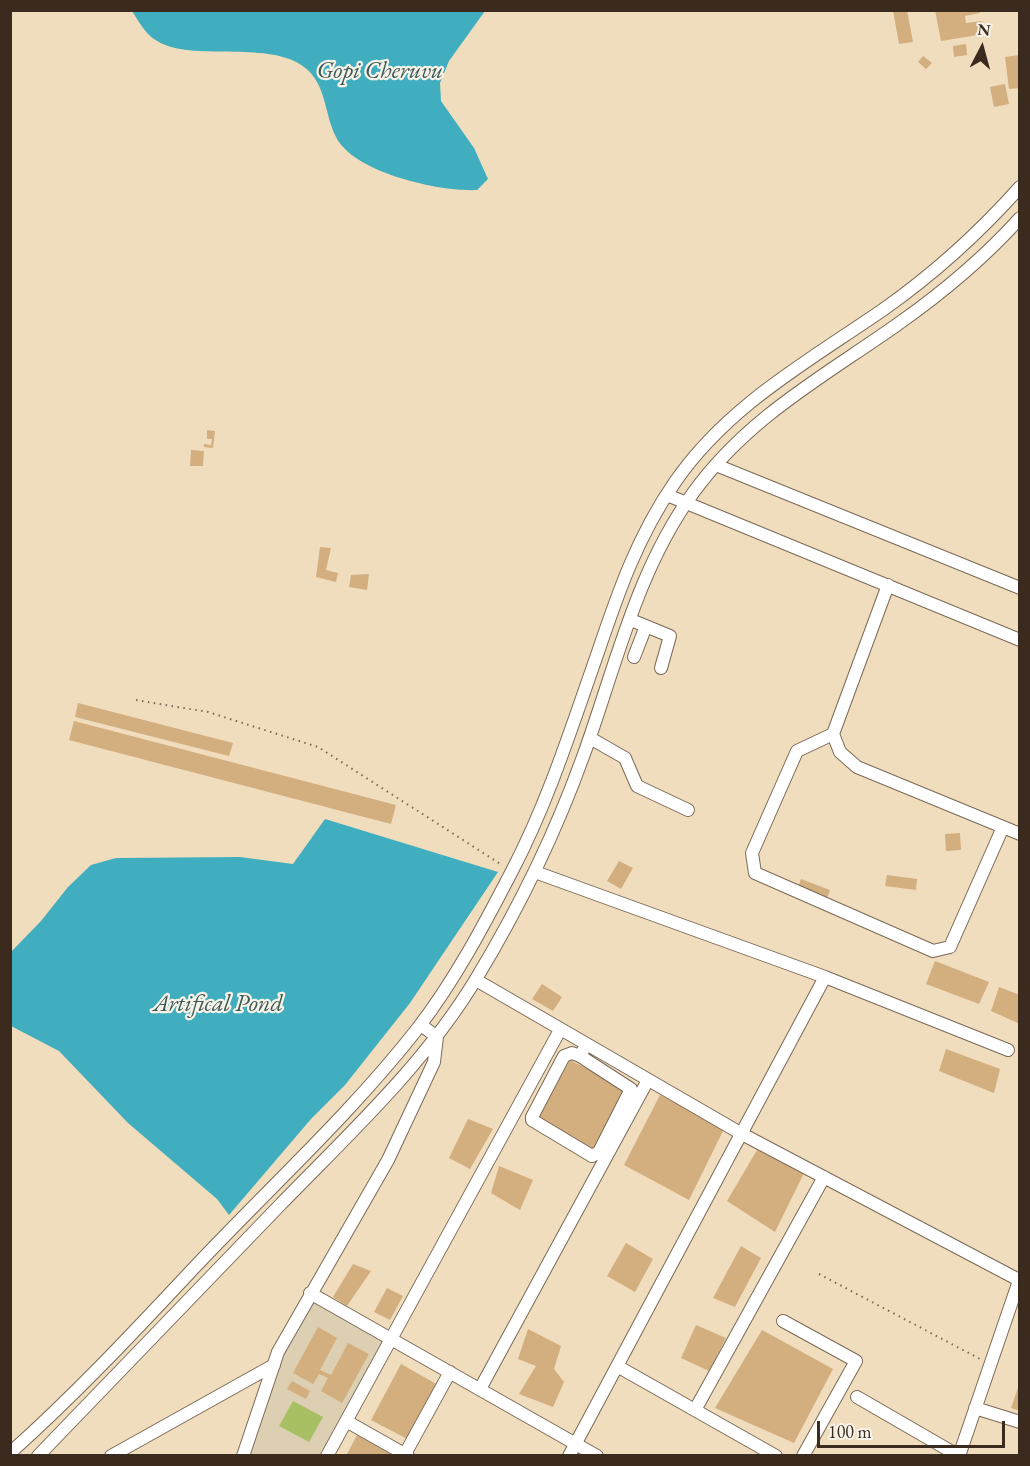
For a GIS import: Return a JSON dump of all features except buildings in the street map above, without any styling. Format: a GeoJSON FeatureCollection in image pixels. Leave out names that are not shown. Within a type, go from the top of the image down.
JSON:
{"type":"FeatureCollection","features":[{"type":"Feature","properties":{"kind":"street"},"geometry":{"type":"LineString","coordinates":[[10,1453],[138,1330],[366,1089],[421,1025],[458,969],[536,822],[564,750],[623,578],[643,533],[668,495],[724,424],[776,381],[886,307],[939,267],[986,224],[1020,187]]}},
{"type":"Feature","properties":{"kind":"street"},"geometry":{"type":"LineString","coordinates":[[38,1455],[364,1119],[437,1037],[476,980],[535,872],[555,830],[661,543],[686,503],[716,465],[739,439],[788,397],[898,324],[952,283],[1001,239],[1020,218]]}},
{"type":"Feature","properties":{"kind":"street"},"geometry":{"type":"LineString","coordinates":[[716,465],[1020,588]]}},
{"type":"Feature","properties":{"kind":"street"},"geometry":{"type":"LineString","coordinates":[[668,495],[1020,640]]}},
{"type":"Feature","properties":{"kind":"street"},"geometry":{"type":"LineString","coordinates":[[888,585],[833,734],[840,752],[857,767],[1020,834]]}},
{"type":"Feature","properties":{"kind":"street"},"geometry":{"type":"LineString","coordinates":[[631,620],[670,636],[661,668]]}},
{"type":"Feature","properties":{"kind":"street"},"geometry":{"type":"LineString","coordinates":[[634,657],[646,626]]}},
{"type":"Feature","properties":{"kind":"street"},"geometry":{"type":"LineString","coordinates":[[833,734],[797,751],[752,853],[755,873],[933,951],[950,946],[1003,827]]}},
{"type":"Feature","properties":{"kind":"street"},"geometry":{"type":"LineString","coordinates":[[590,738],[625,758],[637,786],[688,810]]}},
{"type":"Feature","properties":{"kind":"street"},"geometry":{"type":"LineString","coordinates":[[535,872],[626,907],[825,977],[1008,1050]]}},
{"type":"Feature","properties":{"kind":"street"},"geometry":{"type":"LineString","coordinates":[[569,1455],[825,977]]}},
{"type":"Feature","properties":{"kind":"street"},"geometry":{"type":"LineString","coordinates":[[476,980],[742,1134],[1019,1279],[959,1455],[857,1397]]}},
{"type":"Feature","properties":{"kind":"street"},"geometry":{"type":"LineString","coordinates":[[421,1025],[437,1037]]}},
{"type":"Feature","properties":{"kind":"street"},"geometry":{"type":"LineString","coordinates":[[327,1455],[394,1338],[560,1030]]}},
{"type":"Feature","properties":{"kind":"street"},"geometry":{"type":"LineString","coordinates":[[243,1455],[274,1365],[310,1293],[388,1161],[434,1062],[437,1037]]}},
{"type":"Feature","properties":{"kind":"street"},"geometry":{"type":"LineString","coordinates":[[580,1056],[586,1045]]}},
{"type":"Feature","properties":{"kind":"street"},"geometry":{"type":"LineString","coordinates":[[572,1053],[580,1056],[629,1086],[631,1093],[599,1152],[592,1156],[532,1120],[564,1056],[572,1053]]}},
{"type":"Feature","properties":{"kind":"street"},"geometry":{"type":"LineString","coordinates":[[616,1078],[622,1065]]}},
{"type":"Feature","properties":{"kind":"street"},"geometry":{"type":"LineString","coordinates":[[480,1389],[648,1080]]}},
{"type":"Feature","properties":{"kind":"street"},"geometry":{"type":"LineString","coordinates":[[695,1410],[824,1177]]}},
{"type":"Feature","properties":{"kind":"street"},"geometry":{"type":"LineString","coordinates":[[310,1293],[394,1338],[597,1455]]}},
{"type":"Feature","properties":{"kind":"street"},"geometry":{"type":"LineString","coordinates":[[783,1321],[856,1361],[803,1455]]}},
{"type":"Feature","properties":{"kind":"street"},"geometry":{"type":"LineString","coordinates":[[119,1454],[274,1365]]}},
{"type":"Feature","properties":{"kind":"street"},"geometry":{"type":"LineString","coordinates":[[617,1366],[776,1455]]}},
{"type":"Feature","properties":{"kind":"street"},"geometry":{"type":"LineString","coordinates":[[346,1421],[406,1455],[450,1372]]}},
{"type":"Feature","properties":{"kind":"street"},"geometry":{"type":"LineString","coordinates":[[975,1408],[1020,1422]]}},
{"type":"Feature","properties":{"kind":"path"},"geometry":{"type":"LineString","coordinates":[[136,700],[208,712],[318,747],[512,871]]}},
{"type":"Feature","properties":{"kind":"path"},"geometry":{"type":"LineString","coordinates":[[819,1275],[990,1364]]}},
{"type":"Feature","properties":{"kind":"shaded area"},"geometry":{"type":"Polygon","coordinates":[[[310,1293],[394,1338],[327,1455],[243,1456],[278,1352],[310,1293]]]}},
{"type":"Feature","properties":{"kind":"green space"},"geometry":{"type":"Polygon","coordinates":[[[293,1401],[323,1417],[309,1442],[279,1426],[293,1401]]]}},
{"type":"Feature","properties":{"kind":"water","name":"Gopi Cheruvu"},"geometry":{"type":"Polygon","coordinates":[[[132,11],[485,11],[449,61],[440,83],[441,101],[474,148],[488,179],[477,190],[461,190],[421,184],[379,170],[360,161],[346,150],[336,137],[319,87],[307,70],[298,63],[264,53],[185,50],[168,46],[150,36],[132,11]]]}},
{"type":"Feature","properties":{"kind":"water","name":"Artifical Pond"},"geometry":{"type":"Polygon","coordinates":[[[325,819],[498,872],[410,1003],[345,1085],[311,1119],[229,1215],[217,1199],[128,1123],[59,1051],[11,1026],[11,952],[41,921],[68,887],[91,865],[116,858],[240,857],[293,864],[325,819]]]}}]}
